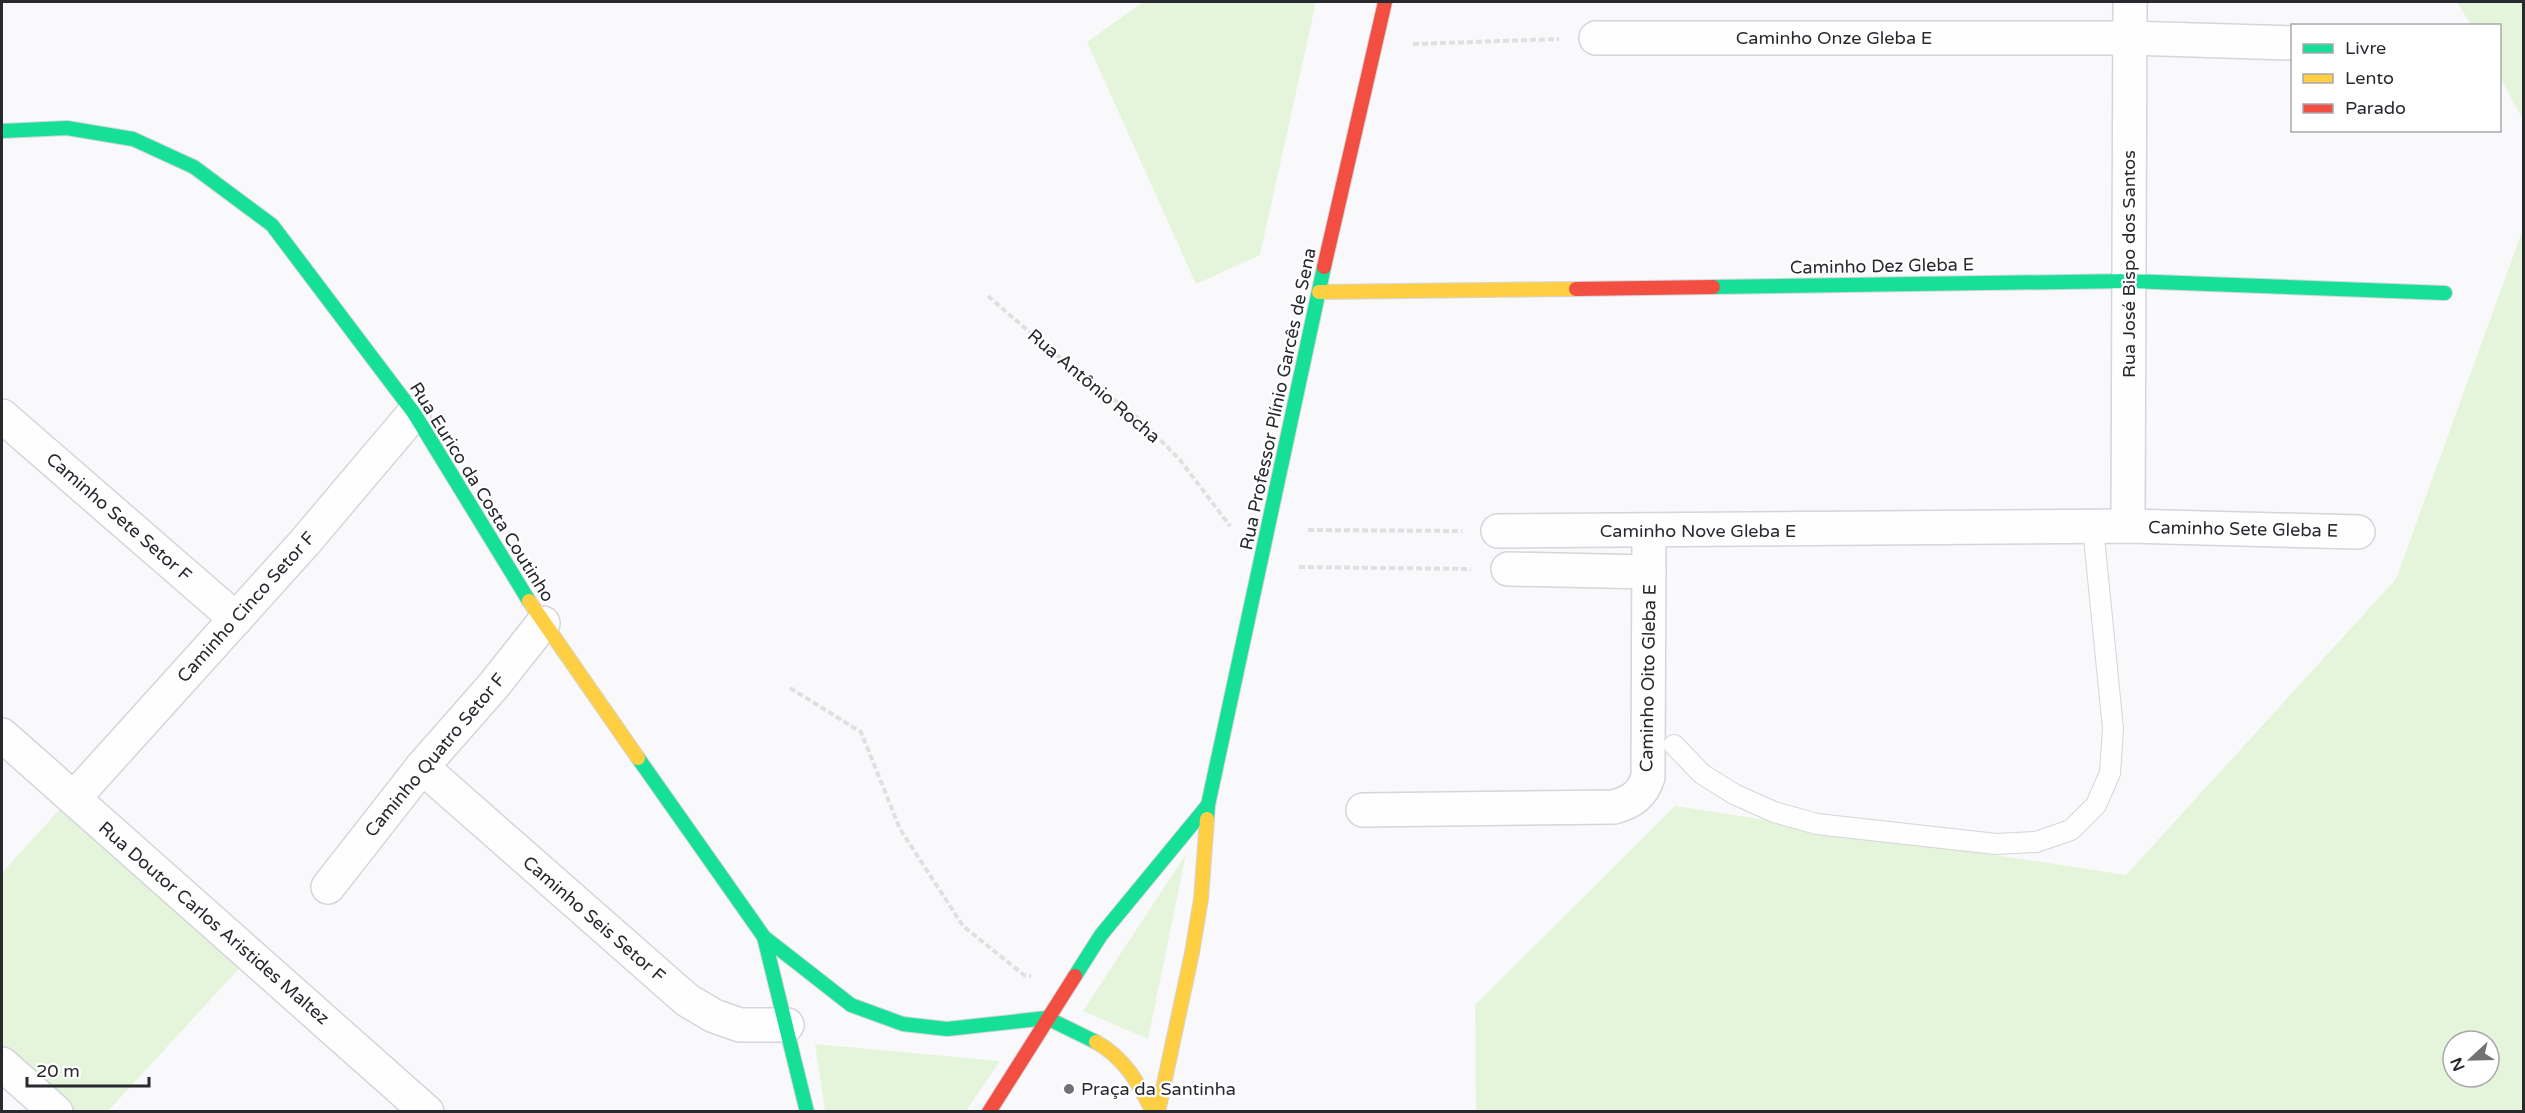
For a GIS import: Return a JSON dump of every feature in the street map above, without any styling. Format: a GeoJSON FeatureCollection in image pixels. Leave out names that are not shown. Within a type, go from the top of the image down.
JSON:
{"type":"FeatureCollection","features":[{"type":"Feature","properties":{"kind":"street","name":"Rua Professor Plínio Garcês de Sena"},"geometry":{"type":"LineString","coordinates":[[1158,1112],[1179,1022],[1201,899],[1208,805],[1319,292],[1385,2]]}},
{"type":"Feature","properties":{"kind":"street","name":"Rua José Bispo dos Santos"},"geometry":{"type":"LineString","coordinates":[[2128,526],[2130,2]]}},
{"type":"Feature","properties":{"kind":"street","name":"Caminho Onze Gleba E"},"geometry":{"type":"LineString","coordinates":[[1596,38],[2129,38],[2291,43]]}},
{"type":"Feature","properties":{"kind":"street","name":"Rua Eurico da Costa Coutinho"},"geometry":{"type":"LineString","coordinates":[[2,131],[67,128],[133,139],[194,167],[272,225],[414,413],[543,623],[764,937],[851,1005],[903,1024],[947,1029],[1047,1018]]}},
{"type":"Feature","properties":{"kind":"street","name":"Caminho Dez Gleba E"},"geometry":{"type":"LineString","coordinates":[[1319,292],[2129,281],[2445,293]]}},
{"type":"Feature","properties":{"kind":"street","name":"Caminho Cinco Setor F"},"geometry":{"type":"LineString","coordinates":[[74,798],[305,542],[414,413]]}},
{"type":"Feature","properties":{"kind":"street","name":"Caminho Sete Setor F"},"geometry":{"type":"LineString","coordinates":[[2,416],[236,619]]}},
{"type":"Feature","properties":{"kind":"street","name":"Caminho Nove Gleba E"},"geometry":{"type":"LineString","coordinates":[[1498,531],[1649,532],[2128,526]]}},
{"type":"Feature","properties":{"kind":"street","name":"Caminho Sete Gleba E"},"geometry":{"type":"LineString","coordinates":[[2128,526],[2358,532]]}},
{"type":"Feature","properties":{"kind":"street","name":"Caminho Oito Gleba E"},"geometry":{"type":"LineString","coordinates":[[1363,810],[1614,807],[1628,803],[1638,796],[1645,787],[1648,777],[1649,532]]}},
{"type":"Feature","properties":{"kind":"street"},"geometry":{"type":"LineString","coordinates":[[1508,569],[1649,572]]}},
{"type":"Feature","properties":{"kind":"street","name":"Caminho Quatro Setor F"},"geometry":{"type":"LineString","coordinates":[[328,886],[422,767],[494,685],[543,623]]}},
{"type":"Feature","properties":{"kind":"street","name":"Rua Doutor Carlos Aristides Maltez"},"geometry":{"type":"LineString","coordinates":[[2,735],[157,875],[427,1112]]}},
{"type":"Feature","properties":{"kind":"street","name":"Caminho Seis Setor F"},"geometry":{"type":"LineString","coordinates":[[422,767],[687,1000],[714,1016],[741,1025],[787,1025]]}},
{"type":"Feature","properties":{"kind":"street","name":"Rua Professor Plínio Garcês de Sena"},"geometry":{"type":"LineString","coordinates":[[989,1112],[1101,935],[1208,805]]}},
{"type":"Feature","properties":{"kind":"street","name":"Rua Eurico da Costa Coutinho"},"geometry":{"type":"LineString","coordinates":[[764,937],[807,1112]]}},
{"type":"Feature","properties":{"kind":"street"},"geometry":{"type":"LineString","coordinates":[[1047,1018],[1110,1050],[1136,1078],[1153,1112]]}},
{"type":"Feature","properties":{"kind":"street"},"geometry":{"type":"LineString","coordinates":[[2,1064],[56,1112]]}},
{"type":"Feature","properties":{"kind":"lane"},"geometry":{"type":"LineString","coordinates":[[1674,745],[1702,774],[1734,794],[1774,812],[1817,824],[1996,844],[2036,842],[2071,830],[2096,805],[2110,773],[2112,740],[2093,527]]}},
{"type":"Feature","properties":{"kind":"path"},"geometry":{"type":"LineString","coordinates":[[1375,45],[1596,38]]}},
{"type":"Feature","properties":{"kind":"path","name":"Rua Antônio Rocha"},"geometry":{"type":"LineString","coordinates":[[988,296],[1049,349],[1144,423],[1180,460],[1261,566]]}},
{"type":"Feature","properties":{"kind":"path"},"geometry":{"type":"LineString","coordinates":[[1268,529],[1498,531]]}},
{"type":"Feature","properties":{"kind":"path"},"geometry":{"type":"LineString","coordinates":[[1261,566],[1508,569]]}},
{"type":"Feature","properties":{"kind":"path"},"geometry":{"type":"LineString","coordinates":[[790,688],[861,732],[900,829],[963,926],[1024,975],[1068,986]]}},
{"type":"Feature","properties":{"kind":"green space"},"geometry":{"type":"Polygon","coordinates":[[[1143,2],[1316,2],[1260,255],[1196,284],[1087,42],[1143,2]]]}},
{"type":"Feature","properties":{"kind":"green space"},"geometry":{"type":"Polygon","coordinates":[[[2457,2],[2523,2],[2523,120],[2501,79],[2501,24],[2470,24],[2457,2]]]}},
{"type":"Feature","properties":{"kind":"green space"},"geometry":{"type":"Polygon","coordinates":[[[2523,229],[2523,1111],[1476,1111],[1475,1005],[1675,806],[2126,875],[2396,579],[2523,229]]]}},
{"type":"Feature","properties":{"kind":"green space"},"geometry":{"type":"Polygon","coordinates":[[[69,799],[245,962],[108,1111],[52,1111],[2,1065],[2,873],[69,799]]]}},
{"type":"Feature","properties":{"kind":"green space"},"geometry":{"type":"Polygon","coordinates":[[[1186,854],[1148,1039],[1083,1011],[1186,854]]]}},
{"type":"Feature","properties":{"kind":"green space"},"geometry":{"type":"Polygon","coordinates":[[[815,1044],[1000,1061],[966,1111],[825,1111],[815,1044]]]}},
{"type":"Feature","properties":{"kind":"traffic: fast"},"geometry":{"type":"LineString","coordinates":[[2,131],[67,128],[133,139],[194,167],[272,225],[414,413],[529,601]]}},
{"type":"Feature","properties":{"kind":"traffic: fast"},"geometry":{"type":"LineString","coordinates":[[1207,819],[1208,805],[1324,267]]}},
{"type":"Feature","properties":{"kind":"traffic: fast"},"geometry":{"type":"LineString","coordinates":[[1713,287],[2129,281],[2445,293]]}},
{"type":"Feature","properties":{"kind":"traffic: fast"},"geometry":{"type":"LineString","coordinates":[[638,758],[764,937],[851,1005],[903,1024],[947,1029],[1047,1018],[1096,1042]]}},
{"type":"Feature","properties":{"kind":"traffic: fast"},"geometry":{"type":"LineString","coordinates":[[1075,976],[1101,935],[1208,805]]}},
{"type":"Feature","properties":{"kind":"traffic: fast"},"geometry":{"type":"LineString","coordinates":[[764,937],[807,1112]]}},
{"type":"Feature","properties":{"kind":"traffic: slow"},"geometry":{"type":"LineString","coordinates":[[1319,292],[1576,289]]}},
{"type":"Feature","properties":{"kind":"traffic: slow"},"geometry":{"type":"LineString","coordinates":[[529,601],[638,758]]}},
{"type":"Feature","properties":{"kind":"traffic: slow"},"geometry":{"type":"LineString","coordinates":[[1158,1112],[1192,953],[1201,899],[1207,819]]}},
{"type":"Feature","properties":{"kind":"traffic: slow"},"geometry":{"type":"LineString","coordinates":[[1096,1042],[1123,1064],[1153,1112]]}},
{"type":"Feature","properties":{"kind":"traffic: jam"},"geometry":{"type":"LineString","coordinates":[[1324,267],[1385,2]]}},
{"type":"Feature","properties":{"kind":"traffic: jam"},"geometry":{"type":"LineString","coordinates":[[1576,289],[1713,287]]}},
{"type":"Feature","properties":{"kind":"traffic: jam"},"geometry":{"type":"LineString","coordinates":[[989,1112],[1075,976]]}},
{"type":"Feature","properties":{"kind":"place","name":"Praça da Santinha"},"geometry":{"type":"Point","coordinates":[1069,1089]}}]}
